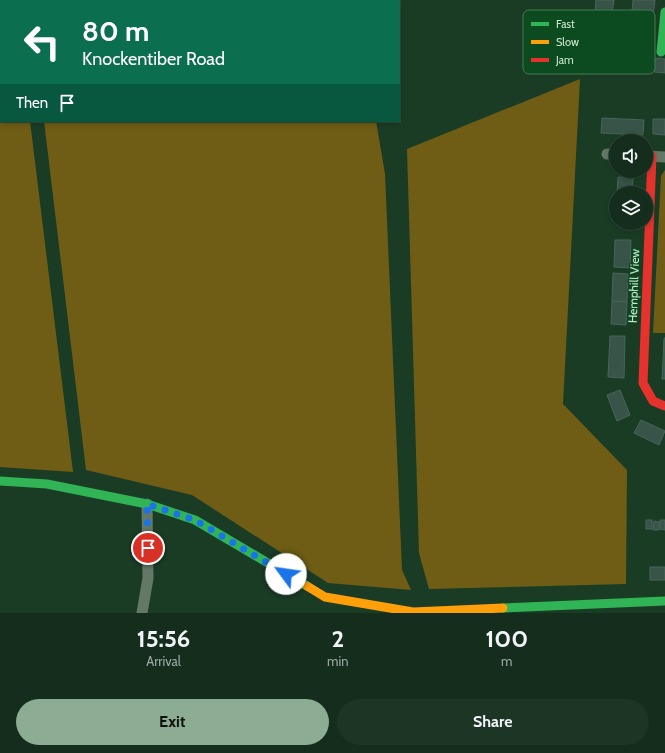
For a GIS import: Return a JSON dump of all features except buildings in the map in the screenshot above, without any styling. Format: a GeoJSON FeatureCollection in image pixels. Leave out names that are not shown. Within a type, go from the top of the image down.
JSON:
{"type":"FeatureCollection","features":[{"type":"Feature","properties":{"kind":"street"},"geometry":{"type":"LineString","coordinates":[[660,52],[665,12]]}},
{"type":"Feature","properties":{"kind":"street","name":"Hemphill View"},"geometry":{"type":"LineString","coordinates":[[653,156],[665,157]]}},
{"type":"Feature","properties":{"kind":"street","name":"Hemphill View"},"geometry":{"type":"LineString","coordinates":[[648,178],[643,383],[646,393],[654,402],[665,406]]}},
{"type":"Feature","properties":{"kind":"street"},"geometry":{"type":"LineString","coordinates":[[0,482],[47,484],[147,504],[195,520],[325,598],[413,612],[665,601]]}},
{"type":"Feature","properties":{"kind":"street"},"geometry":{"type":"LineString","coordinates":[[142,613],[148,578],[147,504]]}},
{"type":"Feature","properties":{"kind":"shaded area"},"geometry":{"type":"Polygon","coordinates":[[[580,79],[563,404],[627,470],[626,584],[429,589],[419,553],[407,149],[580,79]]]}},
{"type":"Feature","properties":{"kind":"shaded area"},"geometry":{"type":"Polygon","coordinates":[[[0,122],[30,122],[73,472],[0,467],[0,122]]]}},
{"type":"Feature","properties":{"kind":"shaded area"},"geometry":{"type":"Polygon","coordinates":[[[44,122],[376,122],[385,174],[402,570],[411,590],[328,583],[192,495],[86,470],[44,122]]]}},
{"type":"Feature","properties":{"kind":"shaded area"},"geometry":{"type":"Polygon","coordinates":[[[665,170],[665,333],[653,333],[661,176],[665,170]]]}},
{"type":"Feature","properties":{"kind":"traffic: fast"},"geometry":{"type":"LineString","coordinates":[[661,52],[665,12]]}},
{"type":"Feature","properties":{"kind":"traffic: fast"},"geometry":{"type":"LineString","coordinates":[[0,481],[47,484],[147,504],[195,520],[307,586]]}},
{"type":"Feature","properties":{"kind":"traffic: fast"},"geometry":{"type":"LineString","coordinates":[[503,608],[665,601]]}},
{"type":"Feature","properties":{"kind":"traffic: slow"},"geometry":{"type":"LineString","coordinates":[[307,586],[325,597],[413,612],[503,608]]}},
{"type":"Feature","properties":{"kind":"traffic: jam"},"geometry":{"type":"LineString","coordinates":[[651,178],[643,383],[653,401],[665,406]]}},
{"type":"Feature","properties":{"kind":"route"},"geometry":{"type":"LineString","coordinates":[[148,548],[147,504],[195,520],[286,574]]}}]}
